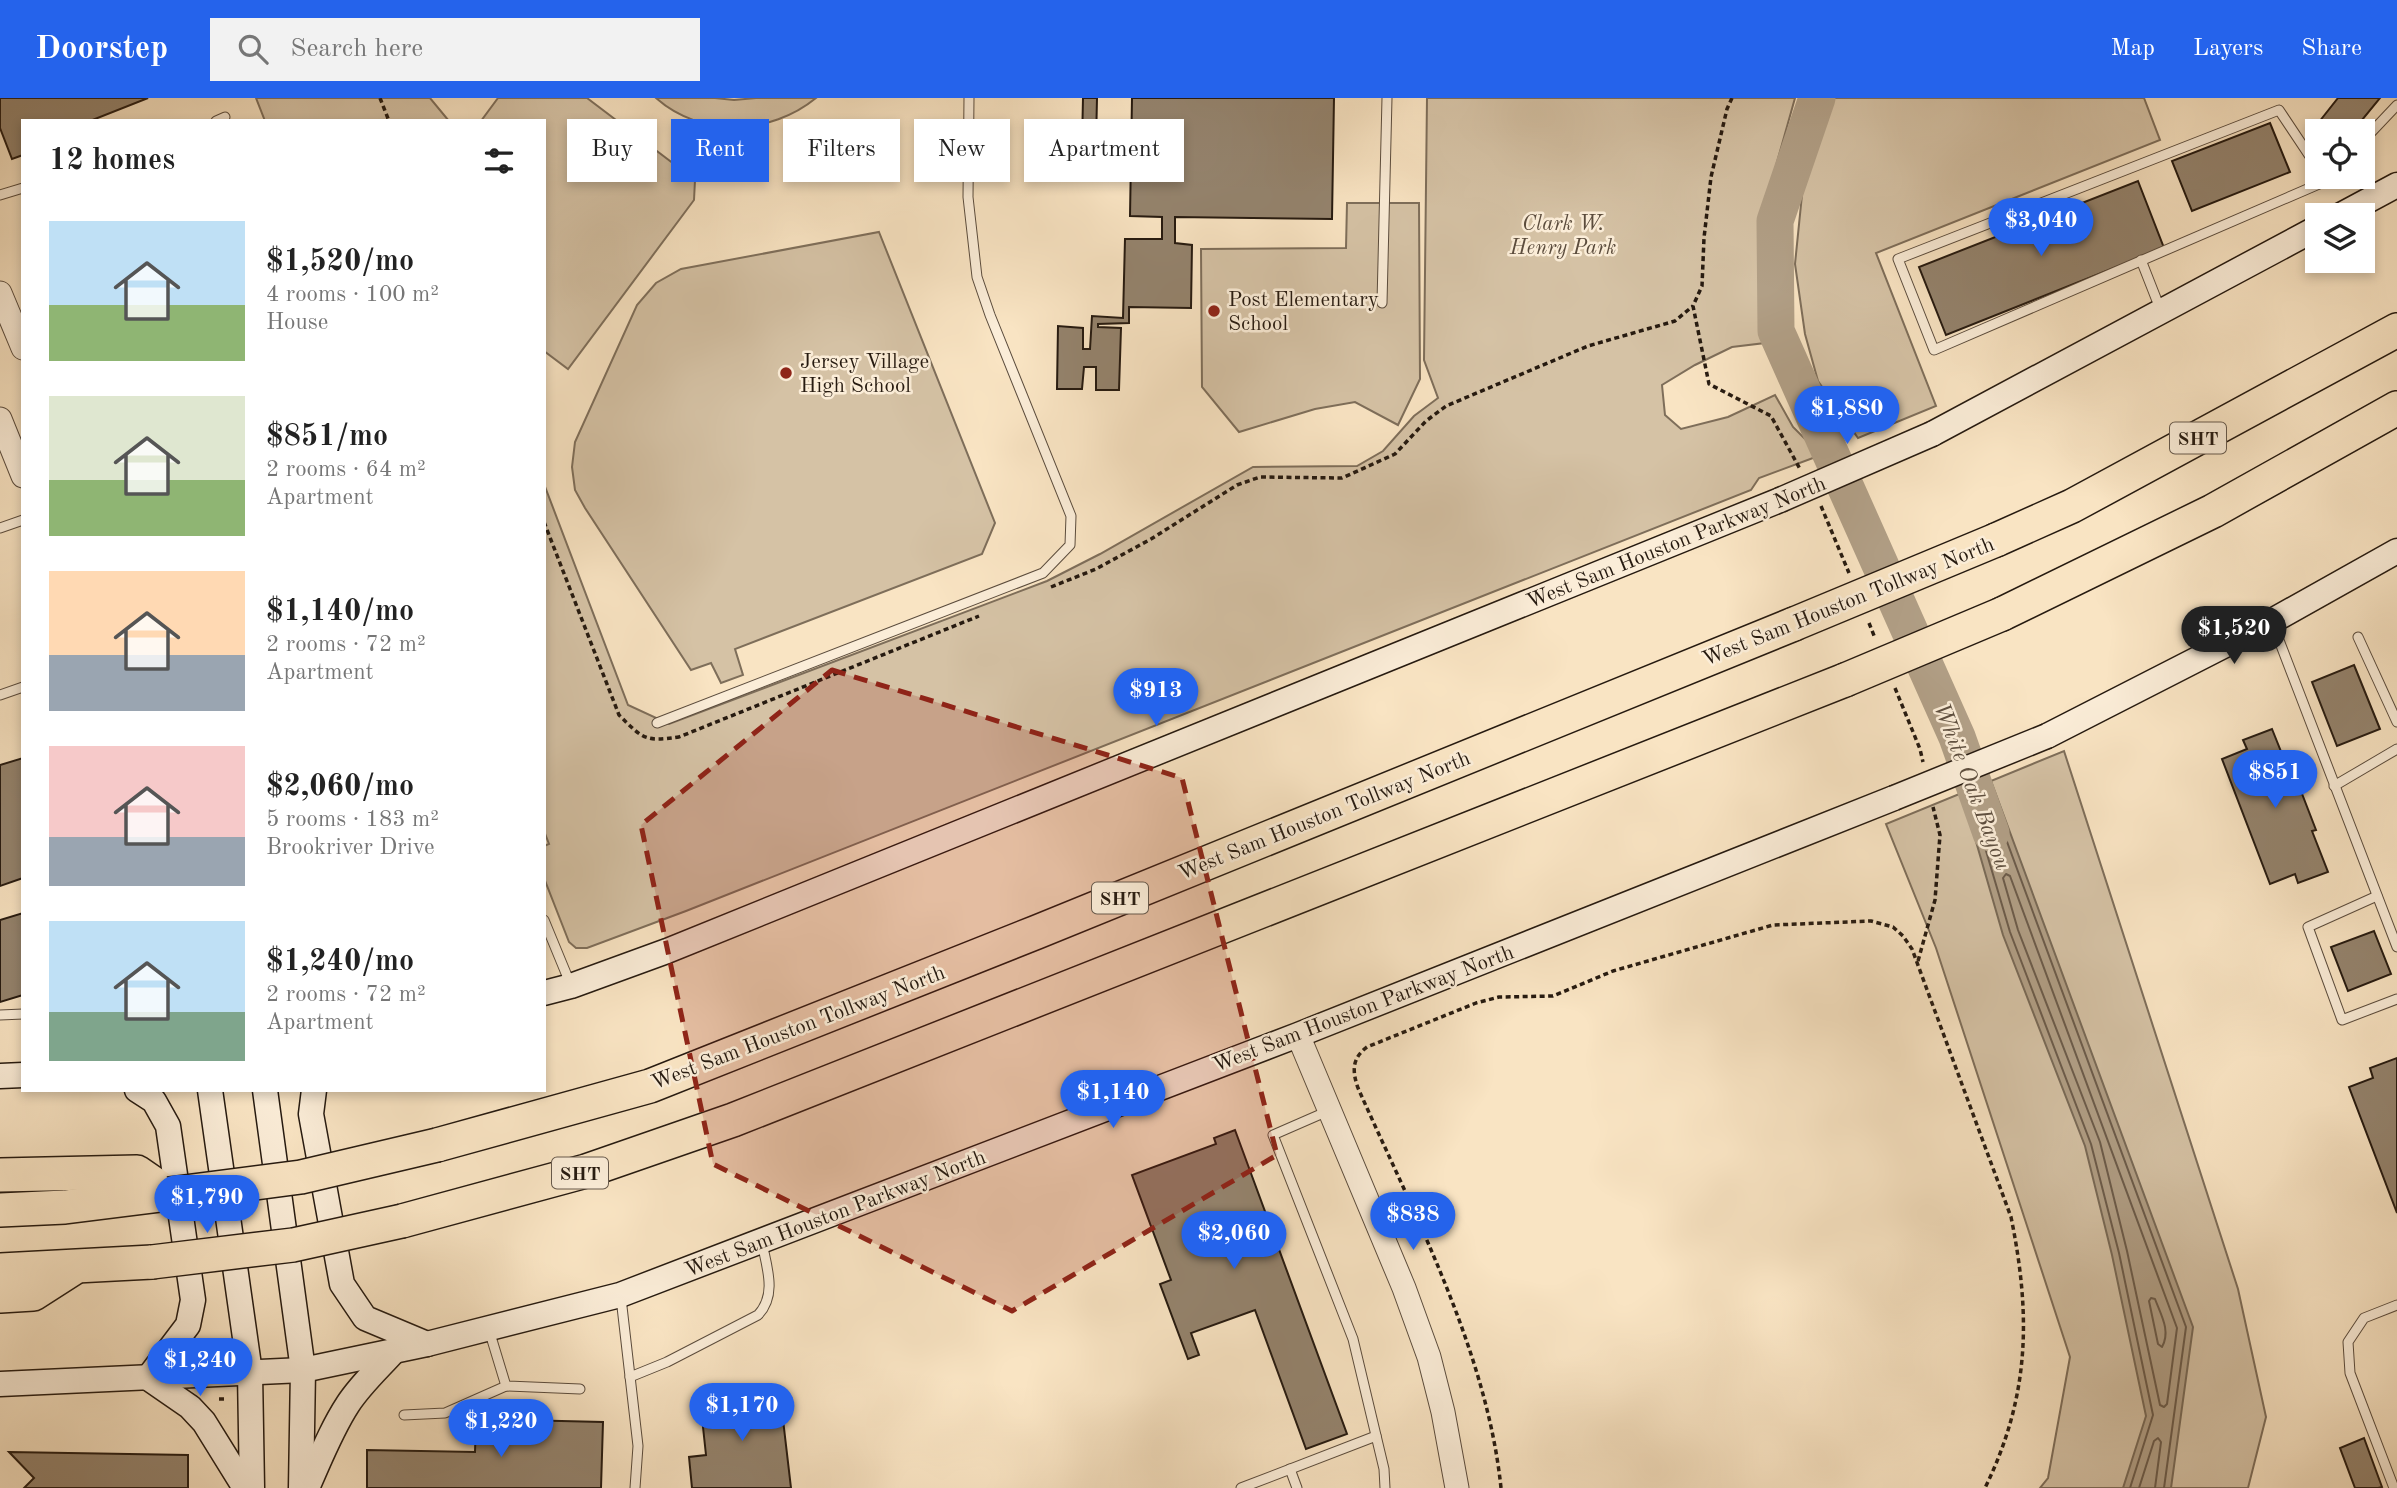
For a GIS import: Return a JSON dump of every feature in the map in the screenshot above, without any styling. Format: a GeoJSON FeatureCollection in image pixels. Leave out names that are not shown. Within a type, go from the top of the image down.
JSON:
{"type":"FeatureCollection","features":[{"type":"Feature","properties":{"kind":"highway","name":"West Sam Houston Tollway North"},"geometry":{"type":"LineString","coordinates":[[0,1210],[65,1207],[301,1177],[437,1145],[650,1086],[1063,922],[1996,540],[2072,506],[2397,330]]}},
{"type":"Feature","properties":{"kind":"highway","name":"SHT"},"geometry":{"type":"LineString","coordinates":[[0,1270],[119,1265],[267,1249],[331,1237],[402,1221],[586,1171],[733,1120],[1844,680],[2002,614],[2213,511],[2397,408]]}},
{"type":"Feature","properties":{"kind":"highway"},"geometry":{"type":"LineString","coordinates":[[0,1175],[137,1172],[169,1194]]}},
{"type":"Feature","properties":{"kind":"highway"},"geometry":{"type":"LineString","coordinates":[[0,1296],[33,1294],[74,1268]]}},
{"type":"Feature","properties":{"kind":"main road"},"geometry":{"type":"LineString","coordinates":[[2363,203],[2397,185]]}},
{"type":"Feature","properties":{"kind":"main road","name":"West Sam Houston Parkway North"},"geometry":{"type":"LineString","coordinates":[[546,992],[667,951],[1780,500],[1932,434],[2305,234]]}},
{"type":"Feature","properties":{"kind":"main road","name":"West Sam Houston Parkway North"},"geometry":{"type":"LineString","coordinates":[[0,1384],[303,1370],[427,1344],[621,1295],[1298,1035],[2047,736],[2272,621],[2397,551]]}},
{"type":"Feature","properties":{"kind":"main road"},"geometry":{"type":"LineString","coordinates":[[0,1076],[21,1075]]}},
{"type":"Feature","properties":{"kind":"main road"},"geometry":{"type":"LineString","coordinates":[[140,1092],[154,1101],[168,1126],[193,1300],[188,1325],[148,1378],[190,1407],[204,1422],[245,1488]]}},
{"type":"Feature","properties":{"kind":"main road"},"geometry":{"type":"LineString","coordinates":[[210,1092],[250,1373],[252,1488]]}},
{"type":"Feature","properties":{"kind":"main road"},"geometry":{"type":"LineString","coordinates":[[265,1092],[303,1370],[301,1488]]}},
{"type":"Feature","properties":{"kind":"main road"},"geometry":{"type":"LineString","coordinates":[[314,1092],[311,1114],[342,1284],[365,1318],[427,1344]]}},
{"type":"Feature","properties":{"kind":"main road"},"geometry":{"type":"LineString","coordinates":[[307,1488],[332,1431],[348,1404],[395,1350]]}},
{"type":"Feature","properties":{"kind":"street"},"geometry":{"type":"LineString","coordinates":[[0,293],[21,343]]}},
{"type":"Feature","properties":{"kind":"street"},"geometry":{"type":"LineString","coordinates":[[3,435],[21,472]]}},
{"type":"Feature","properties":{"kind":"street"},"geometry":{"type":"LineString","coordinates":[[1298,1035],[1404,1288],[1429,1357],[1443,1412],[1457,1488]]}},
{"type":"Feature","properties":{"kind":"lane"},"geometry":{"type":"LineString","coordinates":[[657,723],[1043,573],[1070,545],[1071,516],[977,277],[968,197],[969,98]]}},
{"type":"Feature","properties":{"kind":"lane"},"geometry":{"type":"LineString","coordinates":[[1382,303],[1387,98]]}},
{"type":"Feature","properties":{"kind":"lane"},"geometry":{"type":"LineString","coordinates":[[2375,128],[2397,105]]}},
{"type":"Feature","properties":{"kind":"lane"},"geometry":{"type":"LineString","coordinates":[[2305,149],[2279,110],[1898,259],[1934,349],[2305,187]]}},
{"type":"Feature","properties":{"kind":"lane"},"geometry":{"type":"LineString","coordinates":[[0,195],[21,189]]}},
{"type":"Feature","properties":{"kind":"lane"},"geometry":{"type":"LineString","coordinates":[[2141,260],[2161,311]]}},
{"type":"Feature","properties":{"kind":"lane"},"geometry":{"type":"LineString","coordinates":[[0,528],[21,521]]}},
{"type":"Feature","properties":{"kind":"lane"},"geometry":{"type":"LineString","coordinates":[[2272,621],[2397,947]]}},
{"type":"Feature","properties":{"kind":"lane"},"geometry":{"type":"LineString","coordinates":[[2358,637],[2397,722]]}},
{"type":"Feature","properties":{"kind":"lane"},"geometry":{"type":"LineString","coordinates":[[0,695],[21,688]]}},
{"type":"Feature","properties":{"kind":"lane"},"geometry":{"type":"LineString","coordinates":[[2334,786],[2397,749]]}},
{"type":"Feature","properties":{"kind":"lane"},"geometry":{"type":"LineString","coordinates":[[2377,896],[2308,927],[2342,1020],[2397,999]]}},
{"type":"Feature","properties":{"kind":"lane"},"geometry":{"type":"LineString","coordinates":[[546,925],[571,986]]}},
{"type":"Feature","properties":{"kind":"lane"},"geometry":{"type":"LineString","coordinates":[[0,1015],[21,1014]]}},
{"type":"Feature","properties":{"kind":"lane"},"geometry":{"type":"LineString","coordinates":[[1330,1110],[1273,1135],[1353,1339],[1384,1469],[1385,1488]]}},
{"type":"Feature","properties":{"kind":"lane"},"geometry":{"type":"LineString","coordinates":[[630,1377],[667,1362],[758,1315],[766,1305],[770,1289],[762,1241]]}},
{"type":"Feature","properties":{"kind":"lane"},"geometry":{"type":"LineString","coordinates":[[621,1295],[638,1446],[635,1488]]}},
{"type":"Feature","properties":{"kind":"lane"},"geometry":{"type":"LineString","coordinates":[[2394,1488],[2350,1373],[2348,1342],[2364,1318],[2397,1305]]}},
{"type":"Feature","properties":{"kind":"lane"},"geometry":{"type":"LineString","coordinates":[[488,1328],[506,1386]]}},
{"type":"Feature","properties":{"kind":"lane"},"geometry":{"type":"LineString","coordinates":[[404,1415],[445,1413],[506,1386],[580,1390]]}},
{"type":"Feature","properties":{"kind":"lane"},"geometry":{"type":"LineString","coordinates":[[1241,1488],[1376,1436]]}},
{"type":"Feature","properties":{"kind":"lane"},"geometry":{"type":"LineString","coordinates":[[1290,1469],[1297,1488]]}},
{"type":"Feature","properties":{"kind":"path"},"geometry":{"type":"LineString","coordinates":[[380,98],[388,119]]}},
{"type":"Feature","properties":{"kind":"path"},"geometry":{"type":"LineString","coordinates":[[1693,306],[1702,286],[1711,177],[1727,108],[1732,98]]}},
{"type":"Feature","properties":{"kind":"path"},"geometry":{"type":"LineString","coordinates":[[1501,1488],[1485,1402],[1455,1309],[1353,1074],[1359,1053],[1367,1047],[1476,1003],[1499,997],[1553,996],[1613,971],[1728,936],[1773,925],[1871,921],[1893,927],[1912,949],[2013,1230],[2024,1300],[2022,1370],[2009,1427],[1985,1488]]}},
{"type":"Feature","properties":{"kind":"path"},"geometry":{"type":"LineString","coordinates":[[219,1399],[225,1399]]}},
{"type":"Feature","properties":{"kind":"highlighted area"},"geometry":{"type":"Polygon","coordinates":[[[832,670],[1182,778],[1277,1155],[1012,1311],[713,1164],[641,825],[832,670]]]}},
{"type":"Feature","properties":{"kind":"green space"},"geometry":{"type":"Polygon","coordinates":[[[256,98],[430,98],[447,119],[264,119],[256,98]]]}},
{"type":"Feature","properties":{"kind":"green space"},"geometry":{"type":"Polygon","coordinates":[[[498,98],[587,98],[615,119],[567,119],[567,182],[657,182],[657,151],[671,162],[671,182],[695,182],[694,200],[568,369],[546,352],[546,119],[482,119],[498,98]]]}},
{"type":"Feature","properties":{"kind":"green space"},"geometry":{"type":"Polygon","coordinates":[[[656,98],[816,98],[798,110],[769,122],[769,119],[692,119],[656,98]]]}},
{"type":"Feature","properties":{"kind":"green space","name":"Clark W. Henry Park"},"geometry":{"type":"Polygon","coordinates":[[[1427,98],[1795,98],[1774,173],[1764,227],[1773,342],[1732,347],[1662,385],[1665,415],[1681,429],[1728,417],[1775,395],[1793,427],[1821,455],[1759,478],[1751,490],[686,911],[587,948],[576,948],[569,942],[546,883],[546,845],[549,844],[546,836],[546,489],[628,705],[669,724],[1047,581],[1253,467],[1357,466],[1383,451],[1414,416],[1438,398],[1424,360],[1427,98]]]}},
{"type":"Feature","properties":{"kind":"green space"},"geometry":{"type":"Polygon","coordinates":[[[1828,98],[2144,98],[2160,140],[1876,253],[1936,406],[1858,438],[1818,381],[1805,334],[1795,264],[1803,185],[1828,98]]]}},
{"type":"Feature","properties":{"kind":"green space"},"geometry":{"type":"Polygon","coordinates":[[[1347,203],[1419,203],[1420,379],[1398,425],[1355,402],[1315,409],[1239,432],[1202,387],[1201,249],[1346,248],[1347,203]]]}},
{"type":"Feature","properties":{"kind":"green space"},"geometry":{"type":"Polygon","coordinates":[[[879,232],[995,523],[982,554],[735,649],[743,675],[721,683],[711,663],[691,670],[585,508],[575,490],[572,467],[575,442],[637,305],[656,283],[681,269],[879,232]]]}},
{"type":"Feature","properties":{"kind":"green space"},"geometry":{"type":"Polygon","coordinates":[[[2064,751],[2238,1289],[2266,1417],[2248,1488],[2040,1488],[2048,1478],[2070,1357],[1936,948],[1886,824],[2064,751]]]}},
{"type":"Feature","properties":{"kind":"water"},"geometry":{"type":"Polygon","coordinates":[[[1991,781],[2193,1327],[2171,1488],[2123,1488],[2146,1416],[2112,1255],[2085,1146],[2003,935],[1962,793],[1991,781]]]}},
{"type":"Feature","properties":{"kind":"building"},"geometry":{"type":"Polygon","coordinates":[[[0,98],[148,98],[95,119],[21,119],[21,156],[12,159],[0,128],[0,98]]]}},
{"type":"Feature","properties":{"kind":"building"},"geometry":{"type":"Polygon","coordinates":[[[1083,98],[1097,98],[1097,119],[1083,119],[1083,98]]]}},
{"type":"Feature","properties":{"kind":"building","name":"Post Elementary School"},"geometry":{"type":"Polygon","coordinates":[[[1132,98],[1334,98],[1332,219],[1175,217],[1175,243],[1192,245],[1191,308],[1129,307],[1129,323],[1098,324],[1098,327],[1121,328],[1119,390],[1096,390],[1096,367],[1084,367],[1082,389],[1057,389],[1058,326],[1083,328],[1083,349],[1090,349],[1092,316],[1123,318],[1125,239],[1162,239],[1162,217],[1130,216],[1131,182],[1184,182],[1184,119],[1132,119],[1132,98]]]}},
{"type":"Feature","properties":{"kind":"building"},"geometry":{"type":"Polygon","coordinates":[[[2338,98],[2380,98],[2363,119],[2321,119],[2338,98]]]}},
{"type":"Feature","properties":{"kind":"building"},"geometry":{"type":"Polygon","coordinates":[[[2270,123],[2290,172],[2192,211],[2172,161],[2270,123]]]}},
{"type":"Feature","properties":{"kind":"building"},"geometry":{"type":"Polygon","coordinates":[[[2138,181],[2164,248],[1946,335],[1919,267],[2138,181]]]}},
{"type":"Feature","properties":{"kind":"building"},"geometry":{"type":"Polygon","coordinates":[[[2354,665],[2380,729],[2337,746],[2312,682],[2354,665]]]}},
{"type":"Feature","properties":{"kind":"building"},"geometry":{"type":"Polygon","coordinates":[[[2272,729],[2288,769],[2292,768],[2316,830],[2312,831],[2328,872],[2298,883],[2295,874],[2270,884],[2222,759],[2247,749],[2243,740],[2272,729]]]}},
{"type":"Feature","properties":{"kind":"building"},"geometry":{"type":"Polygon","coordinates":[[[21,759],[21,879],[0,886],[0,765],[21,759]]]}},
{"type":"Feature","properties":{"kind":"building"},"geometry":{"type":"Polygon","coordinates":[[[21,914],[21,996],[0,1002],[0,920],[21,914]]]}},
{"type":"Feature","properties":{"kind":"building"},"geometry":{"type":"Polygon","coordinates":[[[2374,931],[2391,974],[2348,991],[2331,947],[2374,931]]]}},
{"type":"Feature","properties":{"kind":"building"},"geometry":{"type":"Polygon","coordinates":[[[2397,1058],[2397,1213],[2349,1087],[2373,1078],[2370,1068],[2397,1058]]]}},
{"type":"Feature","properties":{"kind":"building"},"geometry":{"type":"Polygon","coordinates":[[[1235,1130],[1347,1434],[1306,1449],[1255,1310],[1191,1333],[1199,1355],[1188,1359],[1160,1284],[1171,1280],[1132,1175],[1216,1144],[1214,1138],[1235,1130]]]}},
{"type":"Feature","properties":{"kind":"building"},"geometry":{"type":"Polygon","coordinates":[[[756,1386],[757,1396],[780,1394],[791,1488],[692,1488],[689,1457],[706,1455],[700,1399],[731,1396],[730,1389],[756,1386]]]}},
{"type":"Feature","properties":{"kind":"building"},"geometry":{"type":"Polygon","coordinates":[[[476,1419],[603,1422],[601,1488],[367,1488],[367,1450],[475,1452],[476,1419]]]}},
{"type":"Feature","properties":{"kind":"building"},"geometry":{"type":"Polygon","coordinates":[[[2364,1438],[2382,1487],[2355,1488],[2340,1448],[2364,1438]]]}},
{"type":"Feature","properties":{"kind":"building"},"geometry":{"type":"Polygon","coordinates":[[[9,1452],[188,1455],[188,1488],[24,1488],[34,1478],[9,1452]]]}},
{"type":"Feature","properties":{"kind":"waterway","name":"White Oak Bayou"},"geometry":{"type":"LineString","coordinates":[[1817,98],[1775,221],[1776,331],[1957,737],[1991,833]]}},
{"type":"Feature","properties":{"kind":"place","name":"Post Elementary School"},"geometry":{"type":"Point","coordinates":[1214,311]}},
{"type":"Feature","properties":{"kind":"place","name":"Jersey Village High School"},"geometry":{"type":"Point","coordinates":[786,373]}}]}
